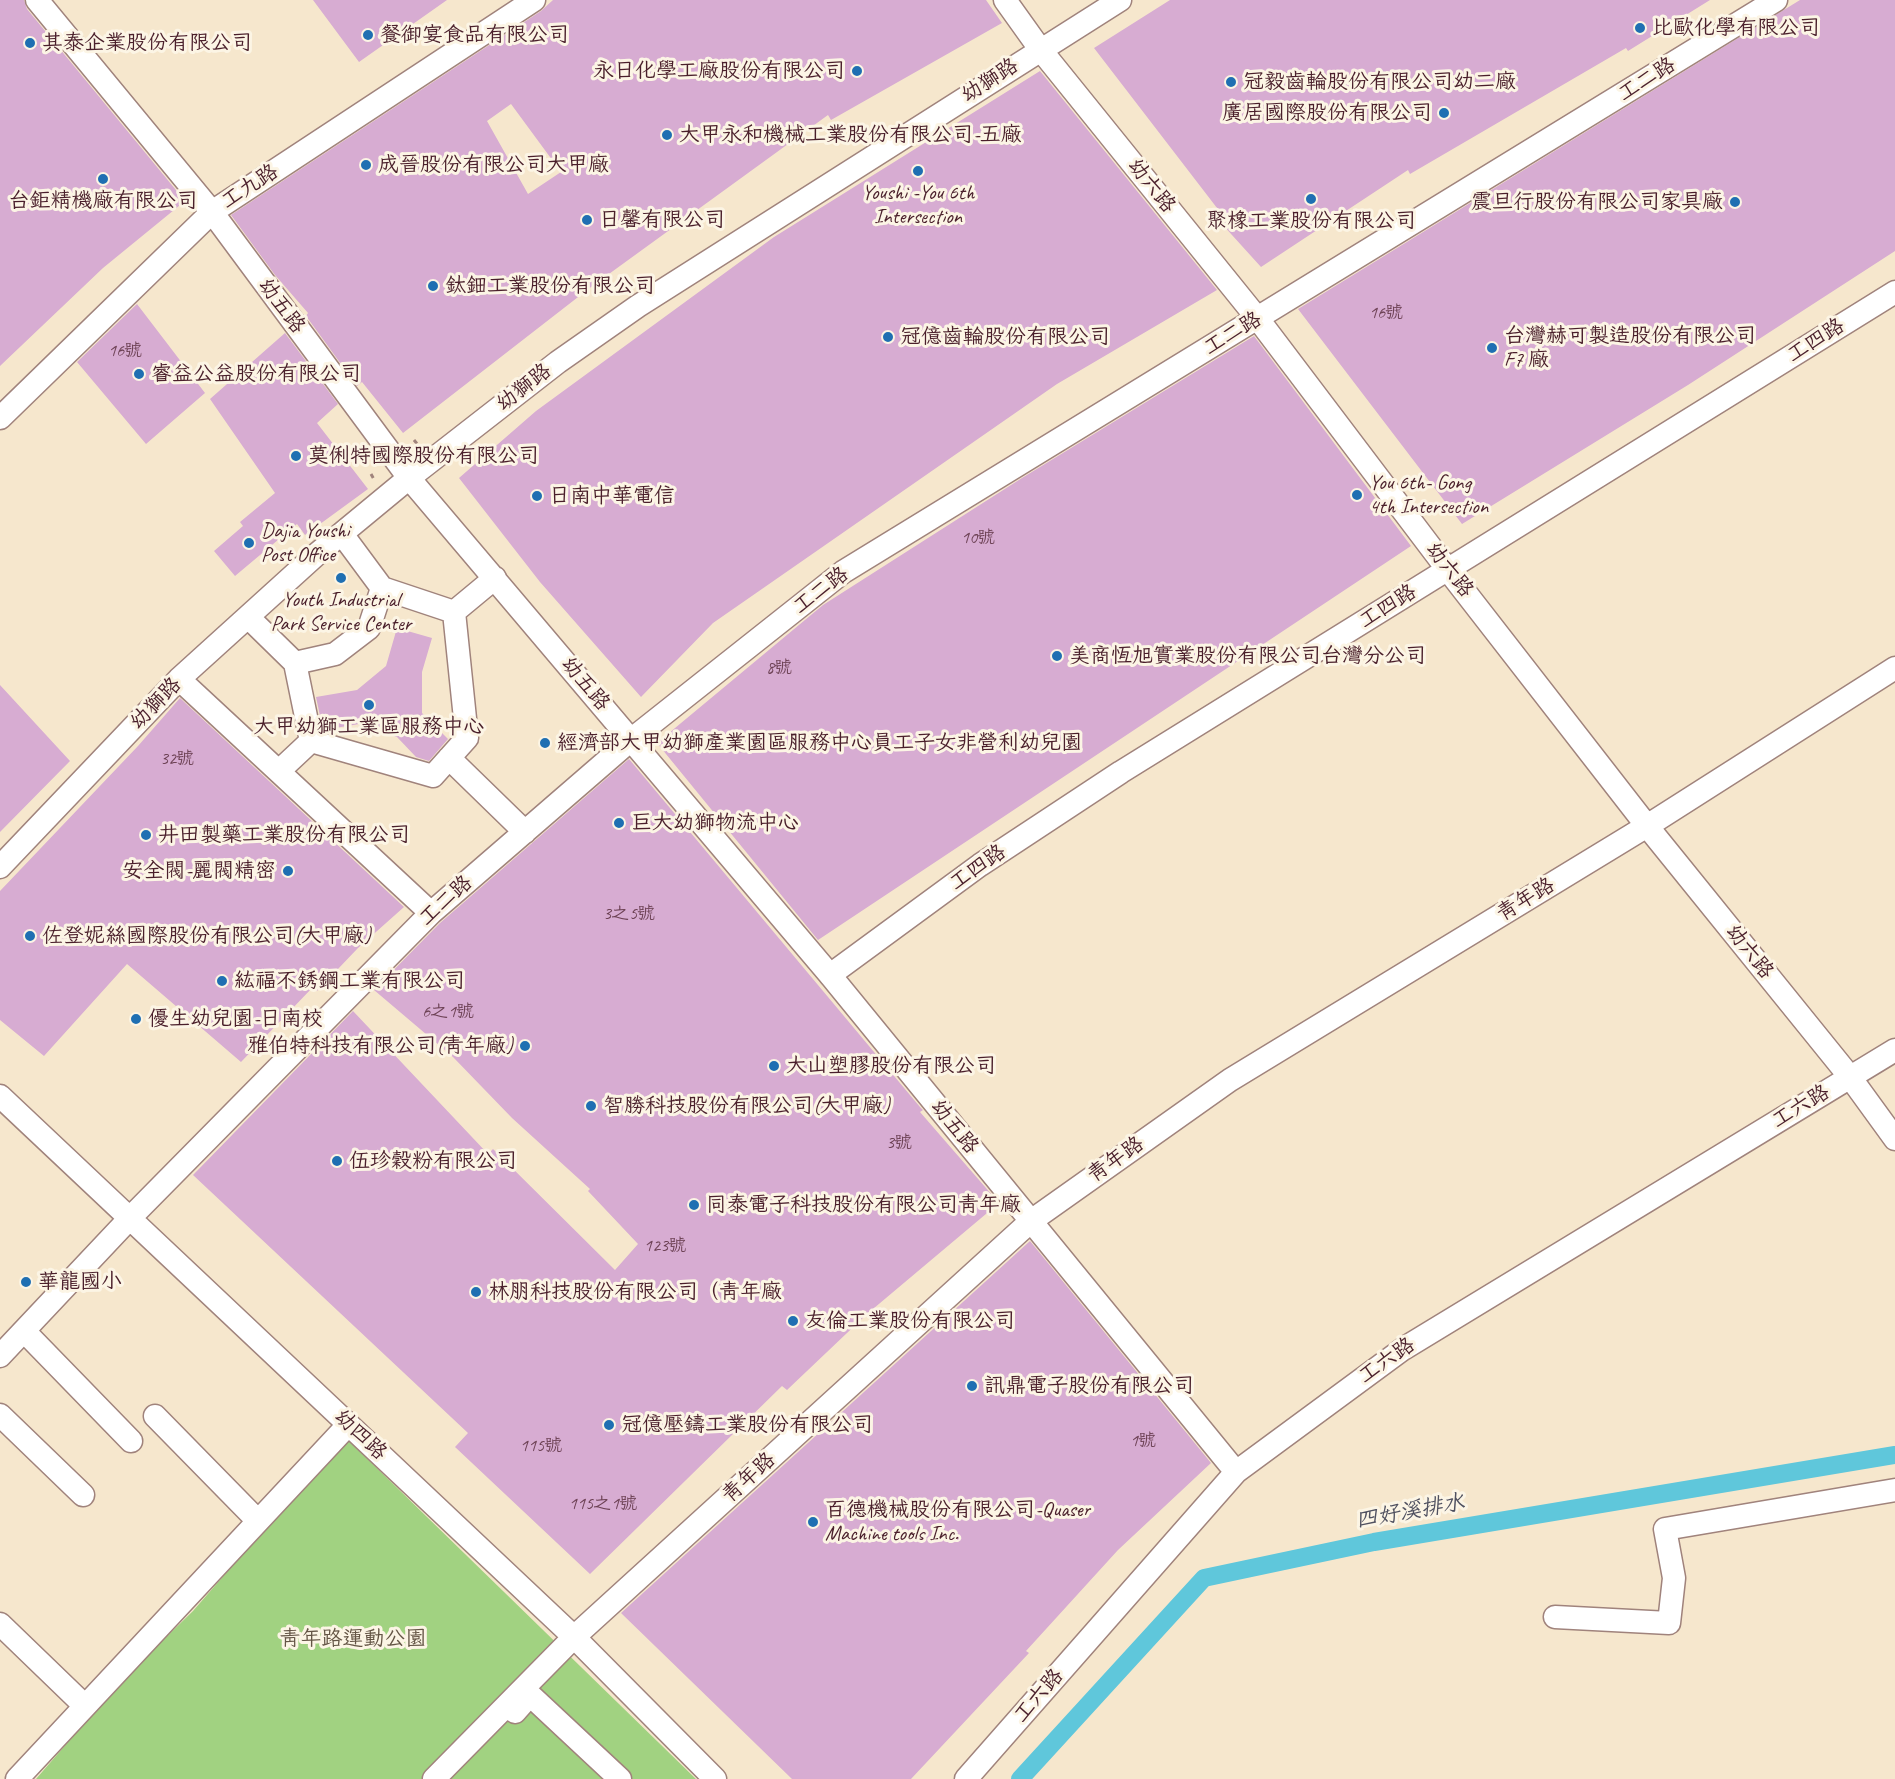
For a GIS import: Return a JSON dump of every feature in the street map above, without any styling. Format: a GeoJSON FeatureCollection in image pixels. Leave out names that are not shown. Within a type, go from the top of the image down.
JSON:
{"type":"FeatureCollection","features":[{"type":"Feature","properties":{"kind":"street","name":"幼五路"},"geometry":{"type":"LineString","coordinates":[[37,0],[212,212],[410,478],[830,975],[1236,1472]]}},
{"type":"Feature","properties":{"kind":"street","name":"工九路"},"geometry":{"type":"LineString","coordinates":[[0,418],[212,212],[534,0]]}},
{"type":"Feature","properties":{"kind":"street","name":"幼六路"},"geometry":{"type":"LineString","coordinates":[[1005,0],[1040,49],[1258,319],[1448,570],[1647,826],[1850,1077],[1895,1139]]}},
{"type":"Feature","properties":{"kind":"street","name":"幼獅路"},"geometry":{"type":"LineString","coordinates":[[0,867],[179,679],[342,534],[558,362],[638,306],[1120,0]]}},
{"type":"Feature","properties":{"kind":"street","name":"工二路"},"geometry":{"type":"LineString","coordinates":[[0,1356],[130,1218],[431,913],[632,739],[843,573],[1776,0]]}},
{"type":"Feature","properties":{"kind":"street","name":"工四路"},"geometry":{"type":"LineString","coordinates":[[830,975],[980,865],[1120,772],[1895,292]]}},
{"type":"Feature","properties":{"kind":"street"},"geometry":{"type":"LineString","coordinates":[[342,534],[382,588],[454,612]]}},
{"type":"Feature","properties":{"kind":"street"},"geometry":{"type":"LineString","coordinates":[[454,612],[495,578]]}},
{"type":"Feature","properties":{"kind":"street"},"geometry":{"type":"LineString","coordinates":[[295,663],[335,654],[369,628],[382,588]]}},
{"type":"Feature","properties":{"kind":"street"},"geometry":{"type":"LineString","coordinates":[[311,741],[433,776],[468,738],[454,612]]}},
{"type":"Feature","properties":{"kind":"street"},"geometry":{"type":"LineString","coordinates":[[248,617],[295,663],[311,741]]}},
{"type":"Feature","properties":{"kind":"street","name":"青年路"},"geometry":{"type":"LineString","coordinates":[[434,1779],[574,1637],[1031,1221],[1230,1080],[1647,826],[1895,668]]}},
{"type":"Feature","properties":{"kind":"street"},"geometry":{"type":"LineString","coordinates":[[179,679],[431,913]]}},
{"type":"Feature","properties":{"kind":"street"},"geometry":{"type":"LineString","coordinates":[[279,771],[311,741]]}},
{"type":"Feature","properties":{"kind":"street"},"geometry":{"type":"LineString","coordinates":[[449,758],[525,832]]}},
{"type":"Feature","properties":{"kind":"street","name":"工六路"},"geometry":{"type":"LineString","coordinates":[[966,1779],[1236,1472],[1403,1349],[1895,1050]]}},
{"type":"Feature","properties":{"kind":"street","name":"幼四路"},"geometry":{"type":"LineString","coordinates":[[0,1096],[574,1637],[715,1779]]}},
{"type":"Feature","properties":{"kind":"street"},"geometry":{"type":"LineString","coordinates":[[24,1331],[131,1441]]}},
{"type":"Feature","properties":{"kind":"street"},"geometry":{"type":"LineString","coordinates":[[0,1415],[83,1495]]}},
{"type":"Feature","properties":{"kind":"street"},"geometry":{"type":"LineString","coordinates":[[155,1416],[258,1521]]}},
{"type":"Feature","properties":{"kind":"street"},"geometry":{"type":"LineString","coordinates":[[17,1779],[348,1425]]}},
{"type":"Feature","properties":{"kind":"street"},"geometry":{"type":"LineString","coordinates":[[1555,1617],[1669,1623],[1674,1578],[1665,1529],[1895,1490]]}},
{"type":"Feature","properties":{"kind":"street"},"geometry":{"type":"LineString","coordinates":[[0,1624],[85,1706]]}},
{"type":"Feature","properties":{"kind":"street"},"geometry":{"type":"LineString","coordinates":[[453,1779],[530,1695],[620,1779]]}},
{"type":"Feature","properties":{"kind":"green space","name":"青年路運動公園"},"geometry":{"type":"Polygon","coordinates":[[[349,1441],[696,1779],[36,1779],[121,1681],[193,1611],[267,1526],[349,1441]]]}},
{"type":"Feature","properties":{"kind":"building"},"geometry":{"type":"Polygon","coordinates":[[[0,0],[24,0],[27,9],[185,201],[103,268],[0,366],[0,0]]]}},
{"type":"Feature","properties":{"kind":"building","name":"餐御宴食品有限公司"},"geometry":{"type":"Polygon","coordinates":[[[313,0],[447,0],[359,62],[313,0]]]}},
{"type":"Feature","properties":{"kind":"building"},"geometry":{"type":"Polygon","coordinates":[[[553,0],[986,0],[1002,23],[831,120],[828,115],[591,287],[403,433],[362,382],[357,386],[306,316],[308,313],[275,275],[231,215],[541,11],[553,0]],[[511,104],[487,121],[528,194],[561,172],[511,104]]]}},
{"type":"Feature","properties":{"kind":"building"},"geometry":{"type":"Polygon","coordinates":[[[1170,0],[1710,0],[1628,51],[1626,48],[1410,174],[1408,170],[1261,267],[1222,224],[1227,221],[1094,48],[1170,0]]]}},
{"type":"Feature","properties":{"kind":"building"},"geometry":{"type":"Polygon","coordinates":[[[1800,0],[1895,0],[1895,251],[1688,385],[1462,524],[1298,309],[1800,0]]]}},
{"type":"Feature","properties":{"kind":"building","name":"冠億齒輪股份有限公司"},"geometry":{"type":"Polygon","coordinates":[[[1040,71],[1217,290],[1057,384],[713,623],[641,697],[540,582],[459,478],[536,411],[774,237],[1040,71]]]}},
{"type":"Feature","properties":{"kind":"building","name":"睿益公益股份有限公司"},"geometry":{"type":"Polygon","coordinates":[[[137,304],[205,393],[146,444],[77,362],[137,304]]]}},
{"type":"Feature","properties":{"kind":"building","name":"莫俐特國際股份有限公司"},"geometry":{"type":"Polygon","coordinates":[[[285,333],[338,404],[317,423],[368,489],[305,535],[297,524],[235,576],[214,551],[243,526],[240,522],[275,493],[210,399],[285,333]]]}},
{"type":"Feature","properties":{"kind":"building","name":"美商恆旭實業股份有限公司台灣分公司"},"geometry":{"type":"Polygon","coordinates":[[[1254,336],[1411,546],[818,940],[657,743],[823,605],[1022,478],[1254,336]]]}},
{"type":"Feature","properties":{"kind":"building","name":"大甲幼獅工業區服務中心"},"geometry":{"type":"Polygon","coordinates":[[[397,628],[432,638],[422,672],[422,713],[448,739],[429,761],[416,757],[397,737],[359,724],[323,730],[316,697],[357,690],[386,666],[397,628]]]}},
{"type":"Feature","properties":{"kind":"building"},"geometry":{"type":"Polygon","coordinates":[[[0,685],[70,761],[0,832],[0,685]]]}},
{"type":"Feature","properties":{"kind":"building"},"geometry":{"type":"Polygon","coordinates":[[[180,698],[404,907],[358,948],[317,991],[313,987],[241,1062],[127,964],[44,1056],[0,1020],[0,891],[138,746],[180,698]]]}},
{"type":"Feature","properties":{"kind":"building"},"geometry":{"type":"Polygon","coordinates":[[[629,759],[923,1110],[920,1112],[999,1203],[867,1314],[787,1390],[782,1386],[590,1574],[455,1447],[468,1433],[193,1175],[353,1011],[488,1154],[493,1149],[615,1270],[638,1244],[588,1191],[590,1189],[512,1118],[453,1057],[374,990],[440,923],[629,759]]]}},
{"type":"Feature","properties":{"kind":"building"},"geometry":{"type":"Polygon","coordinates":[[[1030,1241],[1211,1463],[1118,1550],[1026,1651],[1029,1653],[911,1779],[792,1779],[621,1613],[1030,1241]]]}},
{"type":"Feature","properties":{"kind":"waterway","name":"四好溪排水"},"geometry":{"type":"LineString","coordinates":[[1020,1779],[1204,1578],[1374,1542],[1895,1455]]}},
{"type":"Feature","properties":{"kind":"place","name":"比歐化學有限公司"},"geometry":{"type":"Point","coordinates":[1640,28]}},
{"type":"Feature","properties":{"kind":"place","name":"餐御宴食品有限公司"},"geometry":{"type":"Point","coordinates":[368,35]}},
{"type":"Feature","properties":{"kind":"place","name":"其泰企業股份有限公司"},"geometry":{"type":"Point","coordinates":[30,43]}},
{"type":"Feature","properties":{"kind":"place","name":"永日化學工廠股份有限公司"},"geometry":{"type":"Point","coordinates":[857,71]}},
{"type":"Feature","properties":{"kind":"place","name":"冠毅齒輪股份有限公司幼二廠"},"geometry":{"type":"Point","coordinates":[1231,82]}},
{"type":"Feature","properties":{"kind":"place","name":"廣居國際股份有限公司"},"geometry":{"type":"Point","coordinates":[1444,113]}},
{"type":"Feature","properties":{"kind":"place","name":"大甲永和機械工業股份有限公司-五廠"},"geometry":{"type":"Point","coordinates":[667,135]}},
{"type":"Feature","properties":{"kind":"place","name":"成晉股份有限公司大甲廠"},"geometry":{"type":"Point","coordinates":[366,165]}},
{"type":"Feature","properties":{"kind":"place","name":"Youshi -You 6th Intersection"},"geometry":{"type":"Point","coordinates":[918,171]}},
{"type":"Feature","properties":{"kind":"place","name":"台鉅精機廠有限公司"},"geometry":{"type":"Point","coordinates":[103,179]}},
{"type":"Feature","properties":{"kind":"place","name":"聚橡工業股份有限公司"},"geometry":{"type":"Point","coordinates":[1311,199]}},
{"type":"Feature","properties":{"kind":"place","name":"震旦行股份有限公司家具廠"},"geometry":{"type":"Point","coordinates":[1735,202]}},
{"type":"Feature","properties":{"kind":"place","name":"日馨有限公司"},"geometry":{"type":"Point","coordinates":[587,220]}},
{"type":"Feature","properties":{"kind":"place","name":"鈦鈿工業股份有限公司"},"geometry":{"type":"Point","coordinates":[433,286]}},
{"type":"Feature","properties":{"kind":"place","name":"冠億齒輪股份有限公司"},"geometry":{"type":"Point","coordinates":[888,337]}},
{"type":"Feature","properties":{"kind":"place","name":"台灣赫可製造股份有限公司 F7 廠"},"geometry":{"type":"Point","coordinates":[1492,348]}},
{"type":"Feature","properties":{"kind":"place","name":"睿益公益股份有限公司"},"geometry":{"type":"Point","coordinates":[139,374]}},
{"type":"Feature","properties":{"kind":"place","name":"莫俐特國際股份有限公司"},"geometry":{"type":"Point","coordinates":[296,456]}},
{"type":"Feature","properties":{"kind":"place","name":"You 6th- Gong 4th Intersection"},"geometry":{"type":"Point","coordinates":[1357,495]}},
{"type":"Feature","properties":{"kind":"place","name":"日南中華電信"},"geometry":{"type":"Point","coordinates":[537,496]}},
{"type":"Feature","properties":{"kind":"place","name":"Dajia Youshi Post Office"},"geometry":{"type":"Point","coordinates":[249,543]}},
{"type":"Feature","properties":{"kind":"place","name":"Youth Industrial Park Service Center"},"geometry":{"type":"Point","coordinates":[341,578]}},
{"type":"Feature","properties":{"kind":"place","name":"美商恆旭實業股份有限公司台灣分公司"},"geometry":{"type":"Point","coordinates":[1057,656]}},
{"type":"Feature","properties":{"kind":"place","name":"大甲幼獅工業區服務中心"},"geometry":{"type":"Point","coordinates":[369,705]}},
{"type":"Feature","properties":{"kind":"place","name":"經濟部大甲幼獅產業園區服務中心員工子女非營利幼兒園"},"geometry":{"type":"Point","coordinates":[545,743]}},
{"type":"Feature","properties":{"kind":"place","name":"巨大幼獅物流中心"},"geometry":{"type":"Point","coordinates":[619,823]}},
{"type":"Feature","properties":{"kind":"place","name":"井田製藥工業股份有限公司"},"geometry":{"type":"Point","coordinates":[146,835]}},
{"type":"Feature","properties":{"kind":"place","name":"安全閥-麗閥精密"},"geometry":{"type":"Point","coordinates":[288,871]}},
{"type":"Feature","properties":{"kind":"place","name":"佐登妮絲國際股份有限公司(大甲廠)"},"geometry":{"type":"Point","coordinates":[30,936]}},
{"type":"Feature","properties":{"kind":"place","name":"紘福不銹鋼工業有限公司"},"geometry":{"type":"Point","coordinates":[222,981]}},
{"type":"Feature","properties":{"kind":"place","name":"優生幼兒園-日南校"},"geometry":{"type":"Point","coordinates":[136,1019]}},
{"type":"Feature","properties":{"kind":"place","name":"雅伯特科技有限公司(青年廠)"},"geometry":{"type":"Point","coordinates":[525,1046]}},
{"type":"Feature","properties":{"kind":"place","name":"大山塑膠股份有限公司"},"geometry":{"type":"Point","coordinates":[774,1066]}},
{"type":"Feature","properties":{"kind":"place","name":"智勝科技股份有限公司(大甲廠)"},"geometry":{"type":"Point","coordinates":[591,1106]}},
{"type":"Feature","properties":{"kind":"place","name":"伍珍穀粉有限公司"},"geometry":{"type":"Point","coordinates":[337,1161]}},
{"type":"Feature","properties":{"kind":"place","name":"同泰電子科技股份有限公司青年廠"},"geometry":{"type":"Point","coordinates":[694,1205]}},
{"type":"Feature","properties":{"kind":"place","name":"華龍國小"},"geometry":{"type":"Point","coordinates":[26,1282]}},
{"type":"Feature","properties":{"kind":"place","name":"林朋科技股份有限公司（青年廠"},"geometry":{"type":"Point","coordinates":[476,1292]}},
{"type":"Feature","properties":{"kind":"place","name":"友倫工業股份有限公司"},"geometry":{"type":"Point","coordinates":[793,1321]}},
{"type":"Feature","properties":{"kind":"place","name":"訊鼎電子股份有限公司"},"geometry":{"type":"Point","coordinates":[972,1386]}},
{"type":"Feature","properties":{"kind":"place","name":"冠億壓鑄工業股份有限公司"},"geometry":{"type":"Point","coordinates":[609,1425]}},
{"type":"Feature","properties":{"kind":"place","name":"百德機械股份有限公司-Quaser Machine tools Inc."},"geometry":{"type":"Point","coordinates":[813,1522]}}]}
